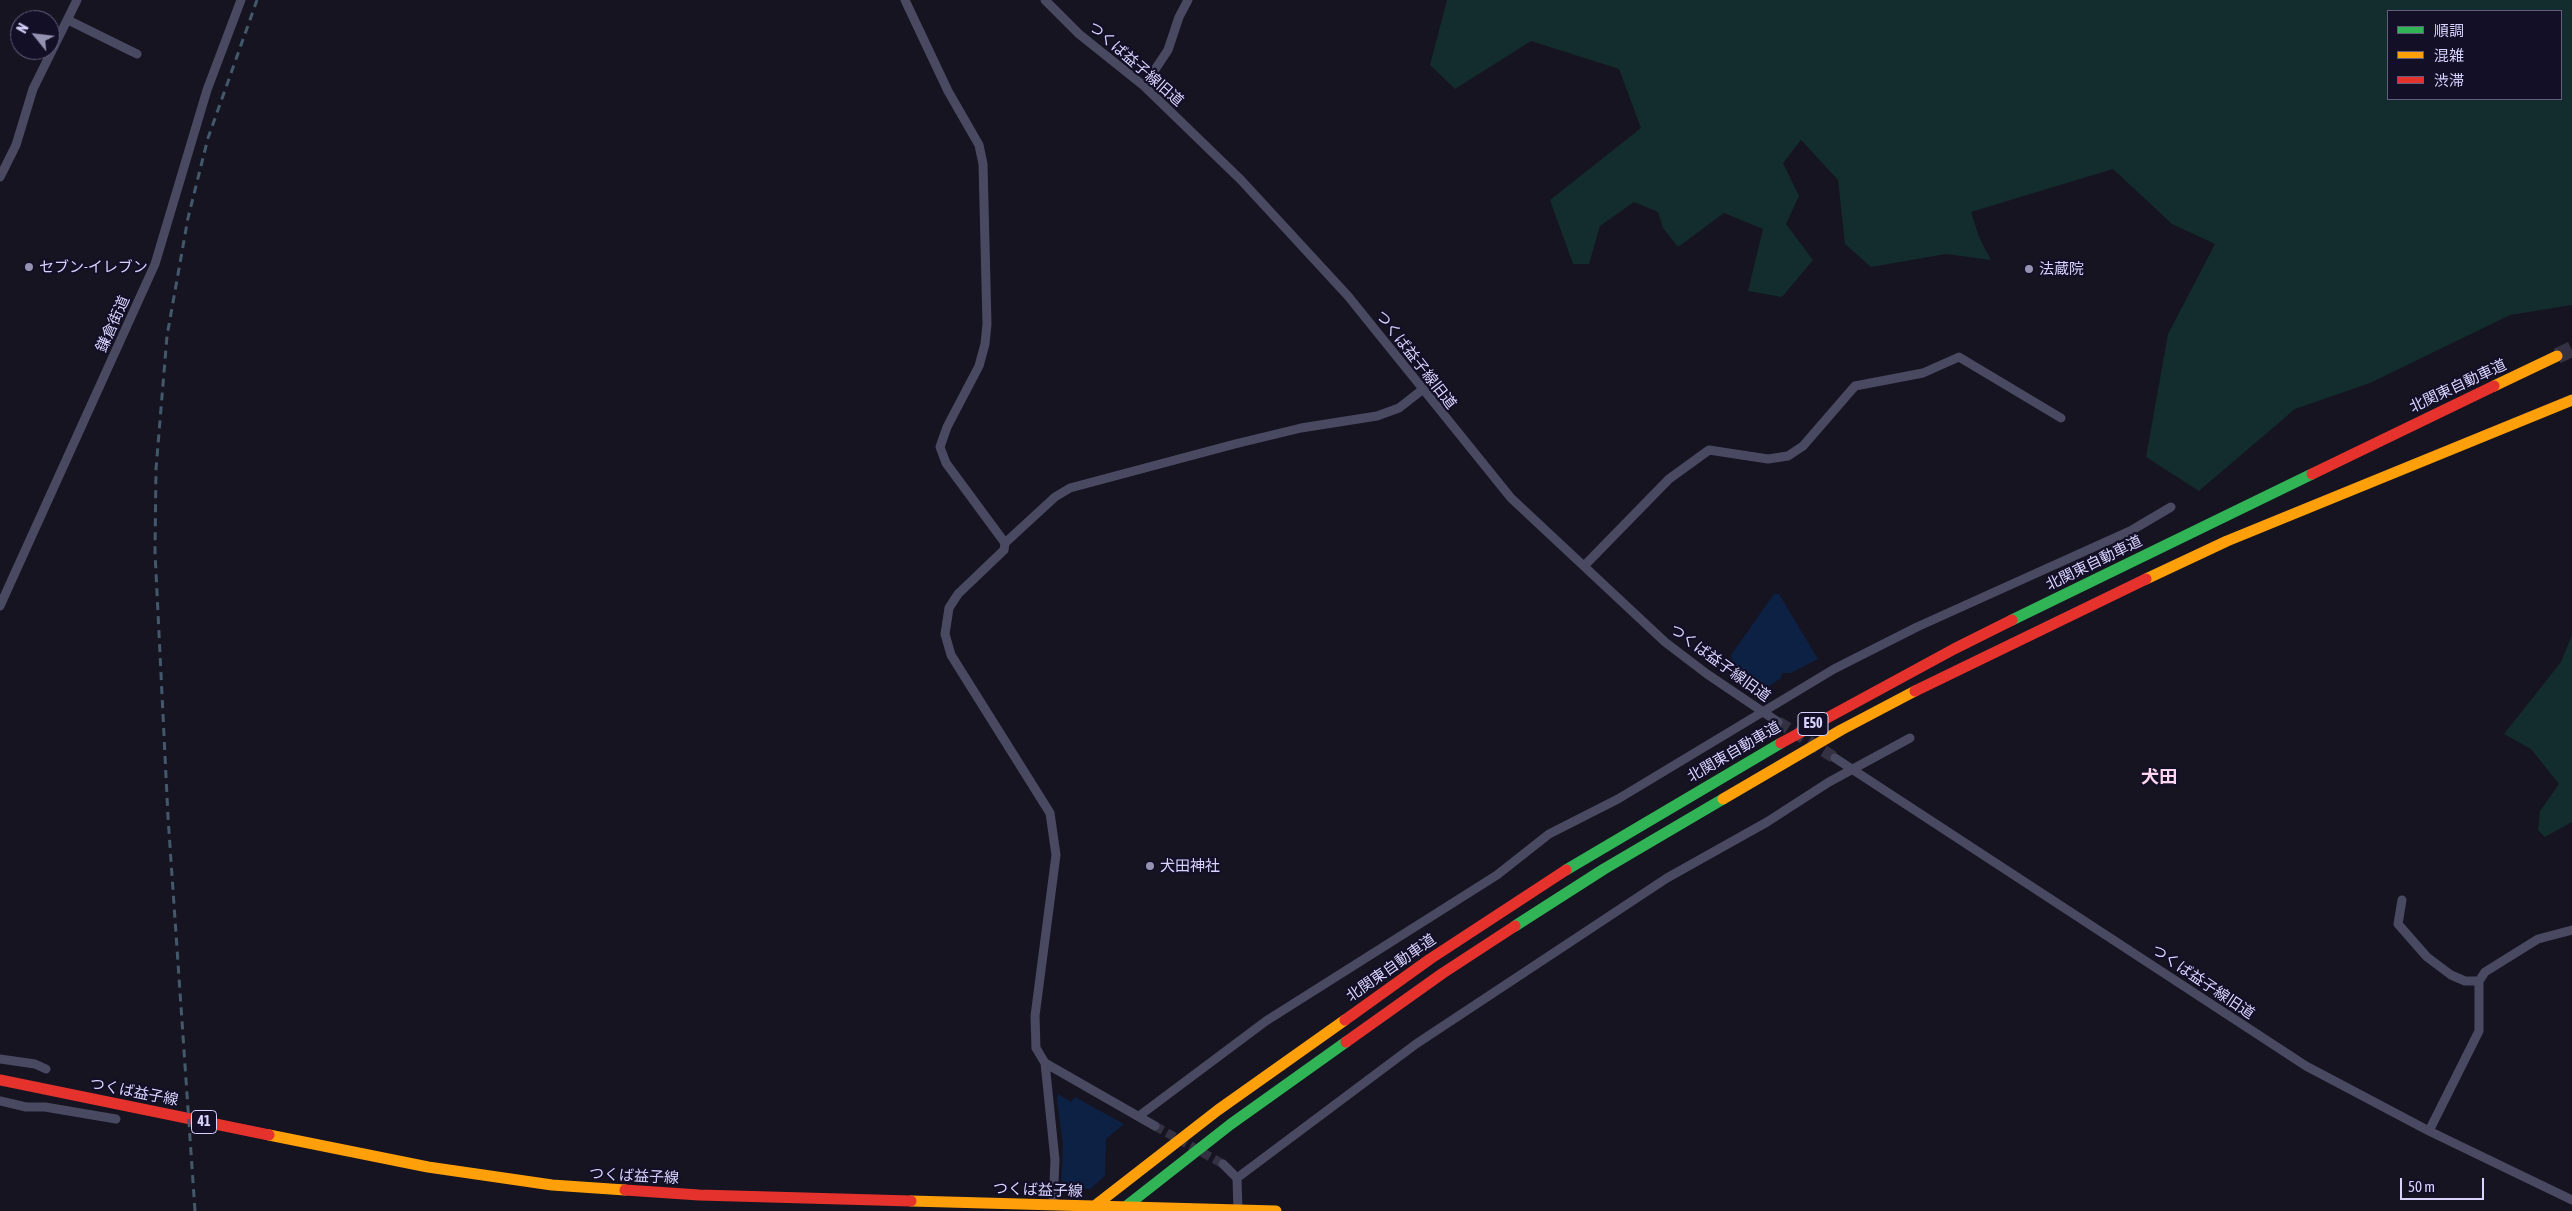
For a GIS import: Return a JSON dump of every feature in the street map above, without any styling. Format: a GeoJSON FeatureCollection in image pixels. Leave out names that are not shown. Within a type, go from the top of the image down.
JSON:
{"type":"FeatureCollection","features":[{"type":"Feature","properties":{"kind":"main road","name":"北関東自動車道"},"geometry":{"type":"LineString","coordinates":[[1088,1211],[1218,1110],[1430,959],[1589,855],[1710,783],[1829,715],[1954,649],[2556,356]]}},
{"type":"Feature","properties":{"kind":"main road","name":"E50"},"geometry":{"type":"LineString","coordinates":[[1120,1211],[1153,1184],[1322,1058],[1443,973],[1604,869],[1841,730],[1962,667],[2227,541],[2572,400]]}},
{"type":"Feature","properties":{"kind":"main road","name":"つくば益子線"},"geometry":{"type":"LineString","coordinates":[[0,1080],[375,1156],[481,1175],[589,1189],[699,1195],[1276,1211]]}},
{"type":"Feature","properties":{"kind":"street"},"geometry":{"type":"LineString","coordinates":[[0,178],[16,145],[33,89],[77,0]]}},
{"type":"Feature","properties":{"kind":"street","name":"鎌倉街道"},"geometry":{"type":"LineString","coordinates":[[0,606],[156,264],[207,90],[241,0]]}},
{"type":"Feature","properties":{"kind":"street"},"geometry":{"type":"LineString","coordinates":[[905,0],[948,91],[979,145],[983,164],[987,324],[985,344],[979,366],[947,427],[940,447],[946,463],[1005,543]]}},
{"type":"Feature","properties":{"kind":"street","name":"つくば益子線旧道"},"geometry":{"type":"LineString","coordinates":[[1045,0],[1079,34],[1144,86],[1240,180],[1348,296],[1499,486],[1665,642],[1707,674],[1778,722]]}},
{"type":"Feature","properties":{"kind":"street"},"geometry":{"type":"LineString","coordinates":[[1144,86],[1165,56],[1179,17],[1188,0]]}},
{"type":"Feature","properties":{"kind":"street"},"geometry":{"type":"LineString","coordinates":[[68,20],[137,54]]}},
{"type":"Feature","properties":{"kind":"street"},"geometry":{"type":"LineString","coordinates":[[1585,565],[1669,479],[1709,450],[1768,459],[1788,456],[1803,446],[1856,386],[1924,373],[1959,357],[2060,418]]}},
{"type":"Feature","properties":{"kind":"street"},"geometry":{"type":"LineString","coordinates":[[1155,1126],[1046,1062],[1036,1048],[1035,1016],[1056,855],[1050,813],[951,655],[946,643],[945,634],[949,608],[958,594],[1004,550],[1005,543],[1055,497],[1070,488],[1225,446],[1301,428],[1377,416],[1399,408],[1422,390]]}},
{"type":"Feature","properties":{"kind":"street"},"geometry":{"type":"LineString","coordinates":[[1139,1116],[1266,1021],[1497,875],[1549,834],[1618,799],[1850,661],[1917,627],[2132,530],[2171,507]]}},
{"type":"Feature","properties":{"kind":"street"},"geometry":{"type":"LineString","coordinates":[[1237,1178],[1424,1039],[1683,867],[1767,822],[1829,782],[1910,738]]}},
{"type":"Feature","properties":{"kind":"street","name":"つくば益子線旧道"},"geometry":{"type":"LineString","coordinates":[[1835,758],[2290,1056],[2429,1131],[2572,1200]]}},
{"type":"Feature","properties":{"kind":"street"},"geometry":{"type":"LineString","coordinates":[[2402,900],[2398,924],[2427,957],[2451,975],[2465,981],[2478,981]]}},
{"type":"Feature","properties":{"kind":"street"},"geometry":{"type":"LineString","coordinates":[[2429,1131],[2479,1031],[2478,981],[2485,972],[2538,939],[2572,930]]}},
{"type":"Feature","properties":{"kind":"street"},"geometry":{"type":"LineString","coordinates":[[0,1059],[34,1064],[46,1069]]}},
{"type":"Feature","properties":{"kind":"street"},"geometry":{"type":"LineString","coordinates":[[1046,1062],[1055,1160],[1052,1205]]}},
{"type":"Feature","properties":{"kind":"street"},"geometry":{"type":"LineString","coordinates":[[0,1101],[116,1119]]}},
{"type":"Feature","properties":{"kind":"street"},"geometry":{"type":"LineString","coordinates":[[1223,1164],[1237,1178],[1238,1211]]}},
{"type":"Feature","properties":{"kind":"green space"},"geometry":{"type":"Polygon","coordinates":[[[1447,0],[2572,0],[2572,305],[2510,315],[2370,383],[2295,409],[2199,491],[2146,457],[2168,334],[2215,244],[2172,224],[2113,169],[1971,212],[1979,237],[1991,260],[1946,254],[1871,267],[1845,244],[1838,180],[1801,140],[1783,163],[1799,196],[1786,224],[1813,260],[1782,297],[1748,291],[1763,229],[1724,213],[1678,247],[1663,228],[1658,212],[1634,202],[1600,226],[1589,264],[1573,264],[1550,200],[1641,128],[1619,69],[1531,41],[1455,89],[1430,65],[1447,0]]]}},
{"type":"Feature","properties":{"kind":"green space"},"geometry":{"type":"Polygon","coordinates":[[[2572,635],[2572,822],[2545,837],[2538,830],[2540,811],[2559,784],[2531,749],[2504,734],[2561,662],[2572,635]]]}},
{"type":"Feature","properties":{"kind":"water"},"geometry":{"type":"Polygon","coordinates":[[[1774,594],[1779,594],[1818,659],[1791,673],[1782,673],[1781,678],[1766,688],[1748,685],[1736,677],[1731,655],[1774,594]]]}},
{"type":"Feature","properties":{"kind":"water"},"geometry":{"type":"Polygon","coordinates":[[[1058,1094],[1071,1102],[1075,1097],[1124,1124],[1106,1139],[1105,1176],[1090,1189],[1061,1186],[1063,1145],[1058,1094]]]}},
{"type":"Feature","properties":{"kind":"tunnel"},"geometry":{"type":"LineString","coordinates":[[2557,356],[2572,349]]}},
{"type":"Feature","properties":{"kind":"tunnel"},"geometry":{"type":"LineString","coordinates":[[1778,722],[1835,758]]}},
{"type":"Feature","properties":{"kind":"tunnel"},"geometry":{"type":"LineString","coordinates":[[1155,1126],[1223,1164]]}},
{"type":"Feature","properties":{"kind":"railway"},"geometry":{"type":"LineString","coordinates":[[195,1211],[168,817],[155,552],[156,469],[167,336],[188,218],[208,138],[257,0]]}},
{"type":"Feature","properties":{"kind":"traffic: fast"},"geometry":{"type":"LineString","coordinates":[[2012,620],[2312,474]]}},
{"type":"Feature","properties":{"kind":"traffic: fast"},"geometry":{"type":"LineString","coordinates":[[1566,870],[1781,743]]}},
{"type":"Feature","properties":{"kind":"traffic: fast"},"geometry":{"type":"LineString","coordinates":[[1515,926],[1604,869],[1723,799]]}},
{"type":"Feature","properties":{"kind":"traffic: fast"},"geometry":{"type":"LineString","coordinates":[[1120,1211],[1231,1124],[1346,1042]]}},
{"type":"Feature","properties":{"kind":"traffic: slow"},"geometry":{"type":"LineString","coordinates":[[2494,386],[2557,356]]}},
{"type":"Feature","properties":{"kind":"traffic: slow"},"geometry":{"type":"LineString","coordinates":[[2146,579],[2227,541],[2572,400]]}},
{"type":"Feature","properties":{"kind":"traffic: slow"},"geometry":{"type":"LineString","coordinates":[[1723,799],[1841,730],[1915,691]]}},
{"type":"Feature","properties":{"kind":"traffic: slow"},"geometry":{"type":"LineString","coordinates":[[1088,1211],[1218,1110],[1345,1020]]}},
{"type":"Feature","properties":{"kind":"traffic: slow"},"geometry":{"type":"LineString","coordinates":[[269,1135],[428,1167],[552,1185],[625,1190]]}},
{"type":"Feature","properties":{"kind":"traffic: slow"},"geometry":{"type":"LineString","coordinates":[[911,1201],[1276,1211]]}},
{"type":"Feature","properties":{"kind":"traffic: jam"},"geometry":{"type":"LineString","coordinates":[[2312,474],[2494,386]]}},
{"type":"Feature","properties":{"kind":"traffic: jam"},"geometry":{"type":"LineString","coordinates":[[1915,691],[2146,579]]}},
{"type":"Feature","properties":{"kind":"traffic: jam"},"geometry":{"type":"LineString","coordinates":[[1781,743],[1954,649],[2012,620]]}},
{"type":"Feature","properties":{"kind":"traffic: jam"},"geometry":{"type":"LineString","coordinates":[[1345,1020],[1430,959],[1566,870]]}},
{"type":"Feature","properties":{"kind":"traffic: jam"},"geometry":{"type":"LineString","coordinates":[[1346,1042],[1443,973],[1515,926]]}},
{"type":"Feature","properties":{"kind":"traffic: jam"},"geometry":{"type":"LineString","coordinates":[[0,1080],[269,1135]]}},
{"type":"Feature","properties":{"kind":"traffic: jam"},"geometry":{"type":"LineString","coordinates":[[625,1190],[699,1195],[911,1201]]}},
{"type":"Feature","properties":{"kind":"place","name":"セブン-イレブン"},"geometry":{"type":"Point","coordinates":[29,267]}},
{"type":"Feature","properties":{"kind":"place","name":"法蔵院"},"geometry":{"type":"Point","coordinates":[2029,269]}},
{"type":"Feature","properties":{"kind":"place","name":"犬田神社"},"geometry":{"type":"Point","coordinates":[1150,866]}},
{"type":"Feature","properties":{"kind":"district","name":"犬田"},"geometry":{"type":"Point","coordinates":[2159,777]}}]}
